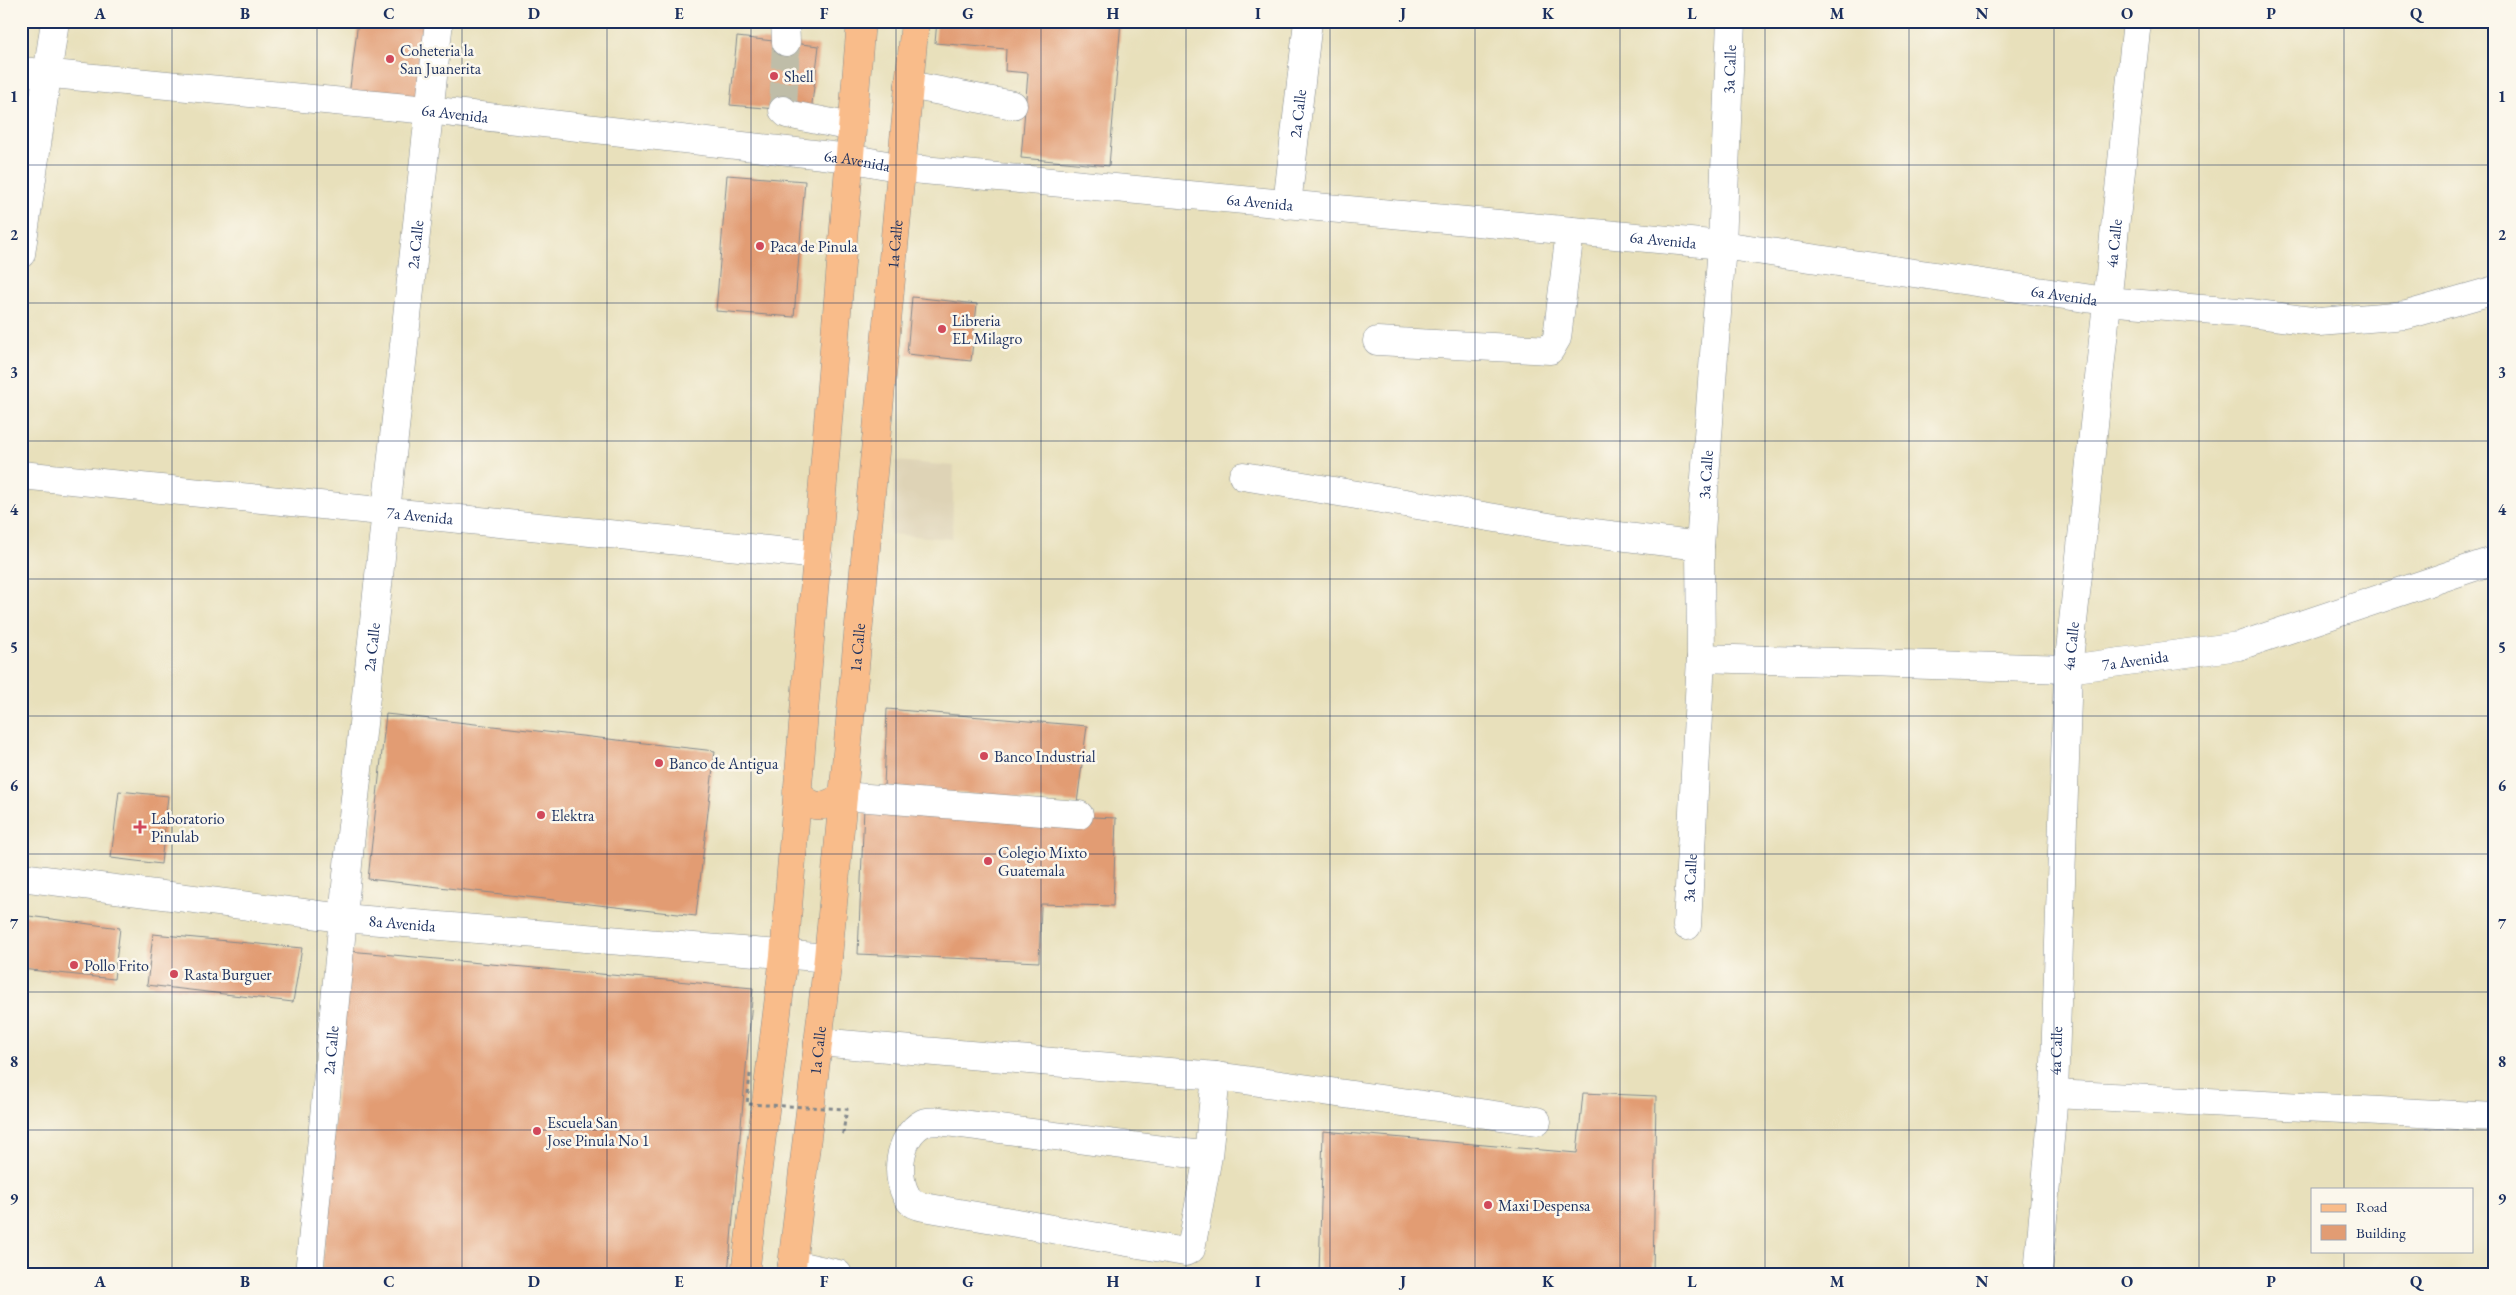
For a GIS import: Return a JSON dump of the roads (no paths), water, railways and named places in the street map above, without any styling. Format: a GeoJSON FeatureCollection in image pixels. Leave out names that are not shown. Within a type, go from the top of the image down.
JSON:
{"type":"FeatureCollection","features":[{"type":"Feature","properties":{"kind":"main road"},"geometry":{"type":"LineString","coordinates":[[745,1274],[784,956],[862,21]]}},
{"type":"Feature","properties":{"kind":"main road","name":"1a Calle"},"geometry":{"type":"LineString","coordinates":[[791,1269],[828,958],[915,21]]}},
{"type":"Feature","properties":{"kind":"main road"},"geometry":{"type":"LineString","coordinates":[[797,792],[804,801],[818,806],[831,804],[843,796]]}},
{"type":"Feature","properties":{"kind":"street"},"geometry":{"type":"LineString","coordinates":[[21,254],[55,21]]}},
{"type":"Feature","properties":{"kind":"street","name":"2a Calle"},"geometry":{"type":"LineString","coordinates":[[309,1274],[343,918],[439,21]]}},
{"type":"Feature","properties":{"kind":"street","name":"2a Calle"},"geometry":{"type":"LineString","coordinates":[[1287,205],[1308,21]]}},
{"type":"Feature","properties":{"kind":"street","name":"3a Calle"},"geometry":{"type":"LineString","coordinates":[[1687,926],[1701,658],[1700,546],[1722,245],[1731,21]]}},
{"type":"Feature","properties":{"kind":"street","name":"4a Calle"},"geometry":{"type":"LineString","coordinates":[[2038,1274],[2054,1094],[2068,669],[2137,21]]}},
{"type":"Feature","properties":{"kind":"street","name":"6a Avenida"},"geometry":{"type":"LineString","coordinates":[[21,72],[428,110],[850,158],[902,168],[1722,245],[2106,301],[2250,313],[2319,322],[2407,315],[2495,290]]}},
{"type":"Feature","properties":{"kind":"street"},"geometry":{"type":"LineString","coordinates":[[909,85],[1013,105]]}},
{"type":"Feature","properties":{"kind":"street"},"geometry":{"type":"LineString","coordinates":[[783,110],[787,114],[852,127]]}},
{"type":"Feature","properties":{"kind":"street"},"geometry":{"type":"LineString","coordinates":[[1377,341],[1550,350],[1558,338],[1570,231]]}},
{"type":"Feature","properties":{"kind":"street","name":"7a Avenida"},"geometry":{"type":"LineString","coordinates":[[21,475],[818,555]]}},
{"type":"Feature","properties":{"kind":"street"},"geometry":{"type":"LineString","coordinates":[[1243,476],[1561,529],[1700,546]]}},
{"type":"Feature","properties":{"kind":"street","name":"7a Avenida"},"geometry":{"type":"LineString","coordinates":[[1701,658],[2068,669],[2239,646],[2495,560]]}},
{"type":"Feature","properties":{"kind":"street"},"geometry":{"type":"LineString","coordinates":[[843,796],[1079,815]]}},
{"type":"Feature","properties":{"kind":"street","name":"8a Avenida"},"geometry":{"type":"LineString","coordinates":[[21,877],[343,918],[784,956],[828,958]]}},
{"type":"Feature","properties":{"kind":"street"},"geometry":{"type":"LineString","coordinates":[[818,1042],[1216,1076],[1537,1121]]}},
{"type":"Feature","properties":{"kind":"street"},"geometry":{"type":"LineString","coordinates":[[1208,1156],[939,1121],[924,1122],[912,1132],[903,1149],[900,1164],[903,1188],[911,1202],[924,1207],[1185,1252],[1191,1249],[1208,1156],[1216,1076]]}},
{"type":"Feature","properties":{"kind":"street"},"geometry":{"type":"LineString","coordinates":[[2054,1094],[2495,1117]]}},
{"type":"Feature","properties":{"kind":"street"},"geometry":{"type":"LineString","coordinates":[[791,1269],[838,1274]]}},
{"type":"Feature","properties":{"kind":"tunnel"},"geometry":{"type":"LineString","coordinates":[[783,110],[786,42]]}},
{"type":"Feature","properties":{"kind":"place","name":"Coheteria la San Juanerita"},"geometry":{"type":"Point","coordinates":[390,59]}},
{"type":"Feature","properties":{"kind":"place","name":"Shell"},"geometry":{"type":"Point","coordinates":[774,76]}},
{"type":"Feature","properties":{"kind":"place","name":"Paca de Pinula"},"geometry":{"type":"Point","coordinates":[760,246]}},
{"type":"Feature","properties":{"kind":"place","name":"Libreria EL Milagro"},"geometry":{"type":"Point","coordinates":[942,329]}},
{"type":"Feature","properties":{"kind":"place","name":"Banco Industrial"},"geometry":{"type":"Point","coordinates":[984,756]}},
{"type":"Feature","properties":{"kind":"place","name":"Banco de Antigua"},"geometry":{"type":"Point","coordinates":[659,763]}},
{"type":"Feature","properties":{"kind":"place","name":"Elektra"},"geometry":{"type":"Point","coordinates":[541,815]}},
{"type":"Feature","properties":{"kind":"place","name":"Laboratorio Pinulab"},"geometry":{"type":"Point","coordinates":[140,827]}},
{"type":"Feature","properties":{"kind":"place","name":"Colegio Mixto Guatemala"},"geometry":{"type":"Point","coordinates":[988,861]}},
{"type":"Feature","properties":{"kind":"place","name":"Pollo Frito"},"geometry":{"type":"Point","coordinates":[74,965]}},
{"type":"Feature","properties":{"kind":"place","name":"Rasta Burguer"},"geometry":{"type":"Point","coordinates":[174,974]}},
{"type":"Feature","properties":{"kind":"place","name":"Escuela San Jose Pinula No 1"},"geometry":{"type":"Point","coordinates":[537,1131]}},
{"type":"Feature","properties":{"kind":"place","name":"Maxi Despensa"},"geometry":{"type":"Point","coordinates":[1488,1205]}}]}
